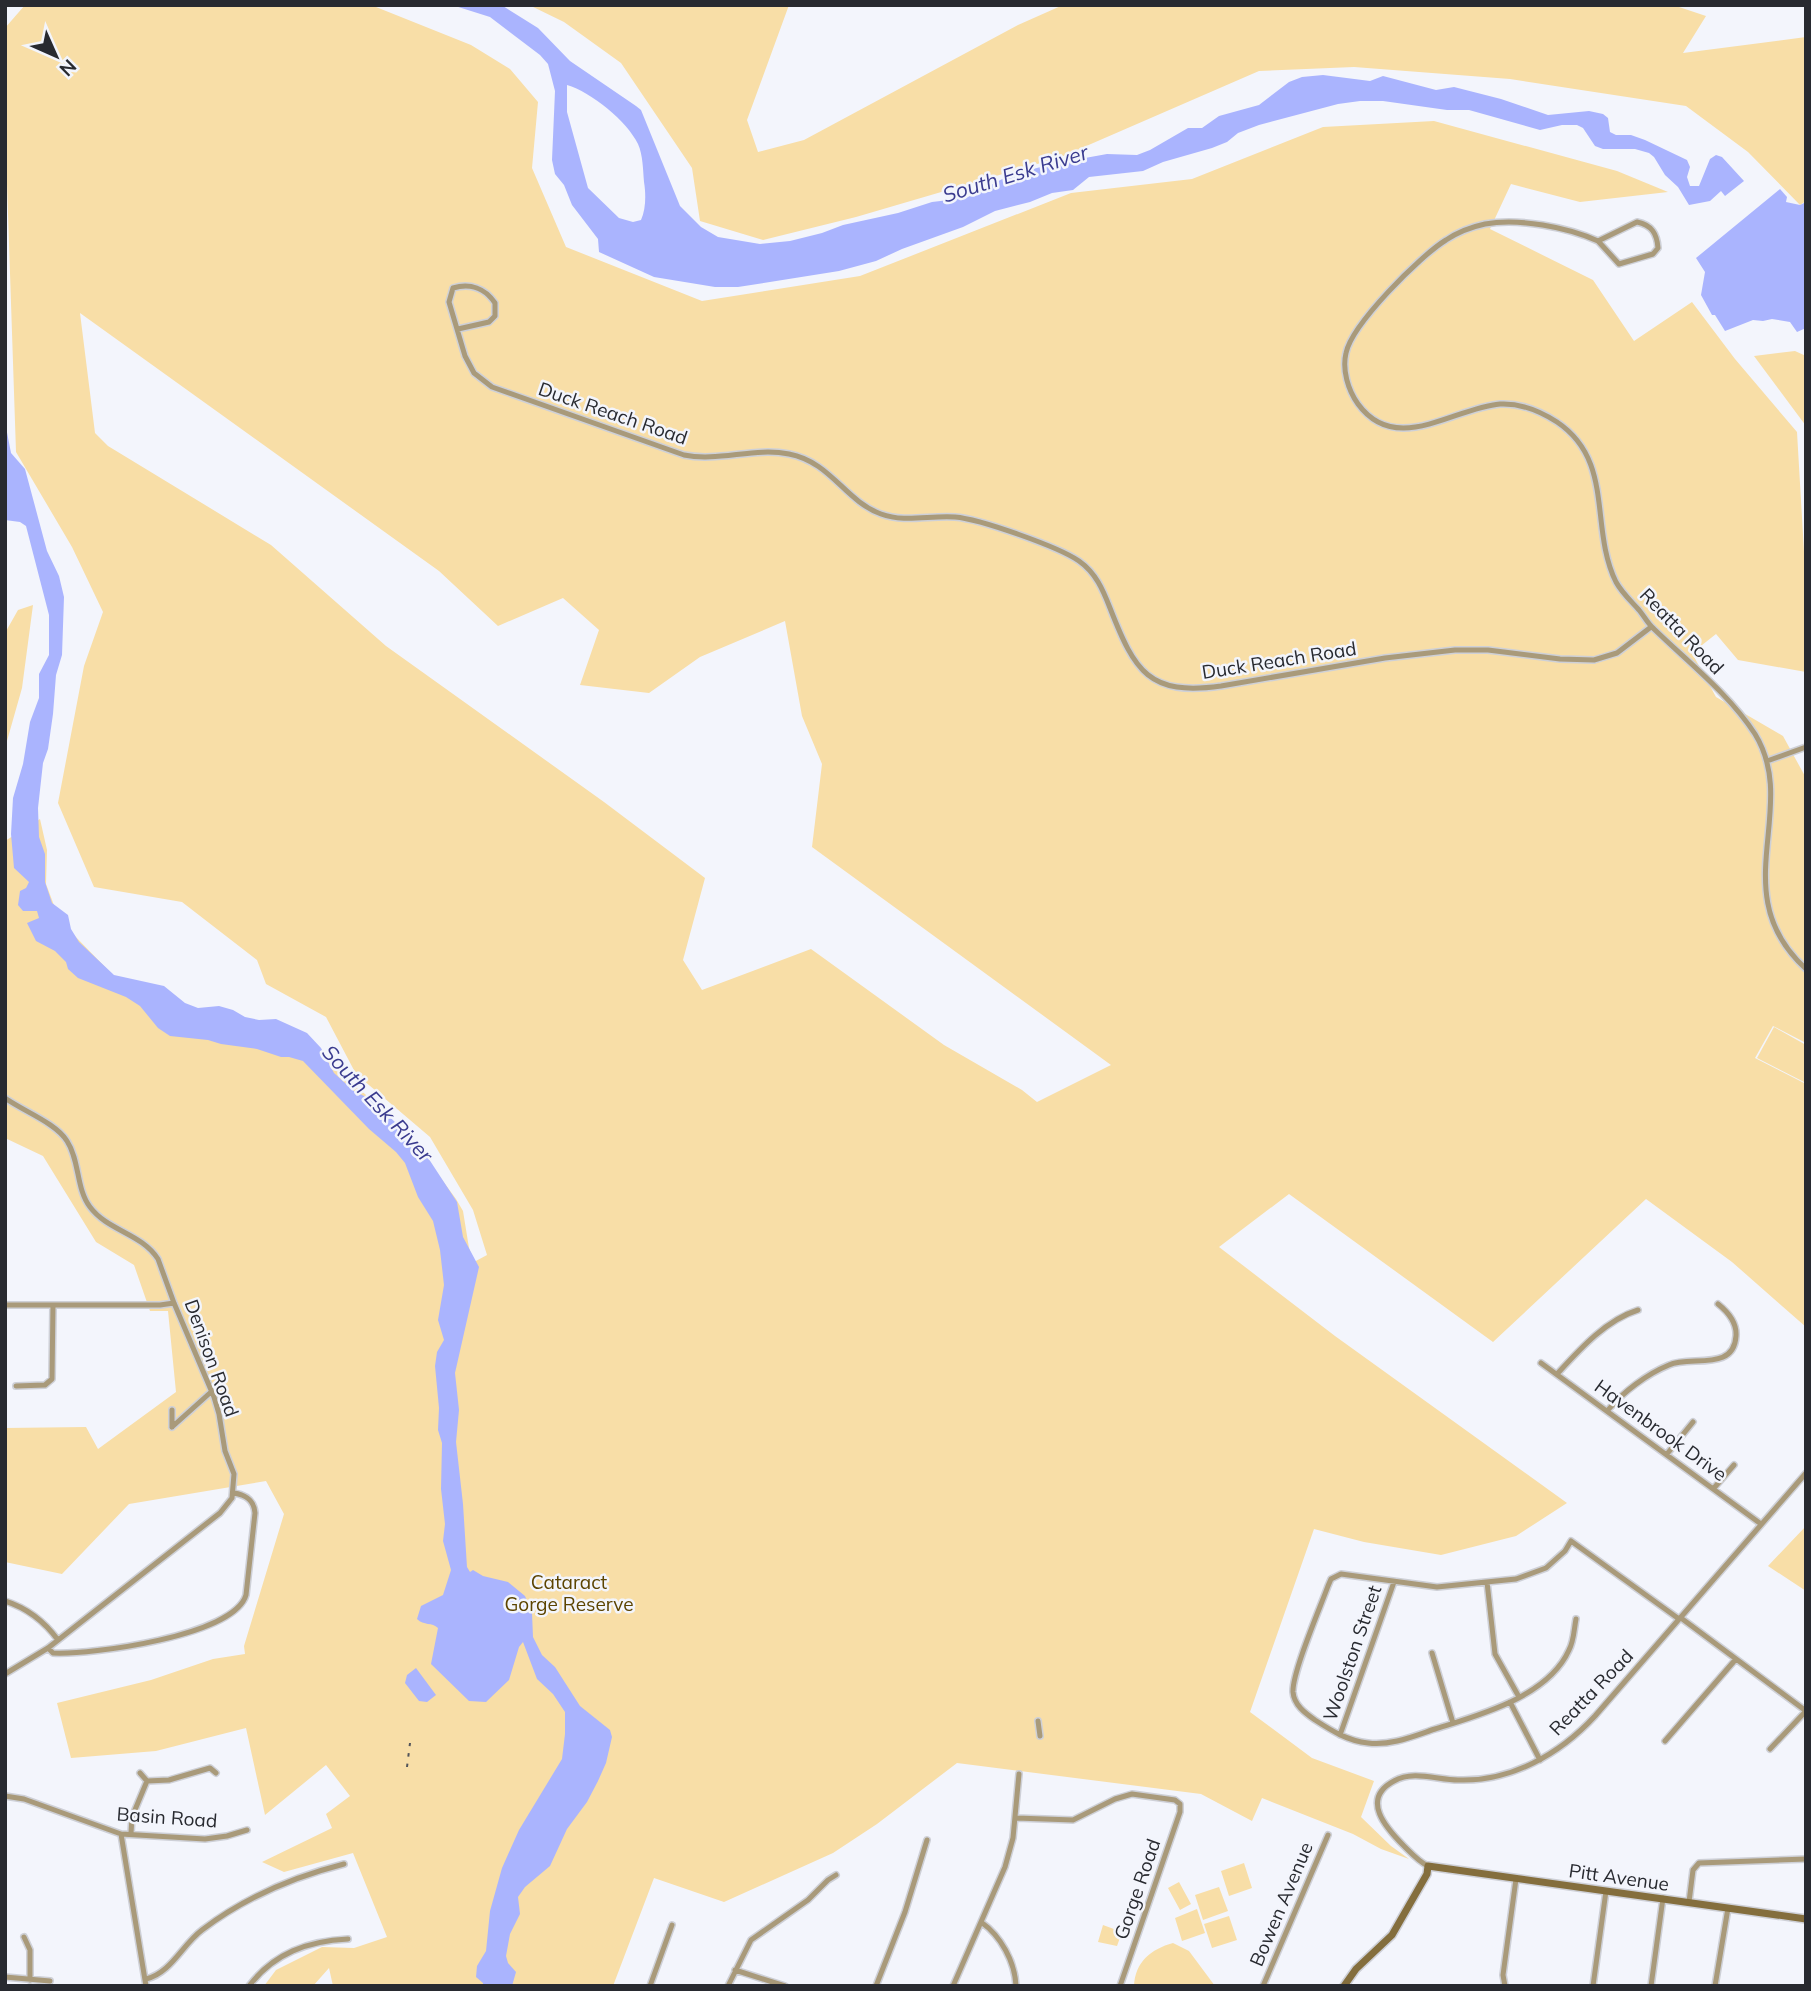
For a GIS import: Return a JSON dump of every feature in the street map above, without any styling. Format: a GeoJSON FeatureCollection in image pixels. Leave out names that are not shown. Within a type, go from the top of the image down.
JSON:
{"type":"FeatureCollection","features":[{"type":"Feature","properties":{"kind":"street","name":"Reatta Road"},"geometry":{"type":"LineString","coordinates":[[1598,242],[1637,222],[1653,229],[1658,248],[1653,254],[1619,264],[1598,242],[1561,230],[1518,222],[1485,225],[1462,231],[1416,263],[1363,321],[1346,351],[1345,373],[1350,390],[1363,410],[1394,427],[1419,428],[1473,410],[1509,404],[1540,413],[1568,431],[1589,456],[1595,476],[1604,550],[1625,595],[1651,627],[1740,713],[1755,735],[1767,761],[1770,782],[1766,897],[1772,923],[1783,942],[1806,969]]}},
{"type":"Feature","properties":{"kind":"street","name":"Duck Reach Road"},"geometry":{"type":"LineString","coordinates":[[458,329],[489,323],[495,316],[495,303],[478,288],[458,286],[451,289],[449,302],[465,356],[474,373],[485,383],[508,394],[684,455],[704,458],[769,452],[800,457],[823,468],[859,501],[881,514],[907,519],[965,519],[1069,555],[1088,568],[1099,581],[1134,658],[1154,679],[1172,688],[1221,686],[1385,658],[1455,650],[1488,650],[1560,659],[1594,660],[1617,653],[1651,627]]}},
{"type":"Feature","properties":{"kind":"street"},"geometry":{"type":"LineString","coordinates":[[1767,761],[1806,747]]}},
{"type":"Feature","properties":{"kind":"street","name":"Denison Road"},"geometry":{"type":"LineString","coordinates":[[5,1098],[64,1135],[76,1162],[83,1195],[89,1206],[101,1218],[137,1238],[153,1251],[161,1264],[219,1414],[225,1451],[234,1474],[234,1493]]}},
{"type":"Feature","properties":{"kind":"street"},"geometry":{"type":"LineString","coordinates":[[5,1306],[174,1303]]}},
{"type":"Feature","properties":{"kind":"street"},"geometry":{"type":"LineString","coordinates":[[160,1304],[181,1316]]}},
{"type":"Feature","properties":{"kind":"street"},"geometry":{"type":"LineString","coordinates":[[1608,1410],[1618,1399],[1669,1364],[1717,1360],[1728,1353],[1735,1341],[1736,1330],[1729,1315],[1718,1304]]}},
{"type":"Feature","properties":{"kind":"street"},"geometry":{"type":"LineString","coordinates":[[16,1386],[45,1385],[52,1379],[53,1306]]}},
{"type":"Feature","properties":{"kind":"street"},"geometry":{"type":"LineString","coordinates":[[1558,1373],[1590,1341],[1629,1312],[1638,1310]]}},
{"type":"Feature","properties":{"kind":"street","name":"Havenbrook Drive"},"geometry":{"type":"LineString","coordinates":[[1541,1363],[1762,1524]]}},
{"type":"Feature","properties":{"kind":"street"},"geometry":{"type":"LineString","coordinates":[[172,1410],[172,1427],[211,1392]]}},
{"type":"Feature","properties":{"kind":"street"},"geometry":{"type":"LineString","coordinates":[[1667,1454],[1693,1422]]}},
{"type":"Feature","properties":{"kind":"street"},"geometry":{"type":"LineString","coordinates":[[1714,1488],[1734,1465]]}},
{"type":"Feature","properties":{"kind":"street","name":"Reatta Road"},"geometry":{"type":"LineString","coordinates":[[1428,1866],[1418,1860],[1381,1821],[1378,1805],[1388,1785],[1403,1777],[1457,1780],[1488,1778],[1511,1772],[1567,1744],[1584,1728],[1806,1473]]}},
{"type":"Feature","properties":{"kind":"street"},"geometry":{"type":"LineString","coordinates":[[5,1674],[48,1648],[220,1513],[234,1493],[244,1495],[252,1502],[255,1513],[246,1595],[242,1606],[234,1614],[169,1638],[69,1654],[53,1653],[48,1648]]}},
{"type":"Feature","properties":{"kind":"street"},"geometry":{"type":"LineString","coordinates":[[1576,1619],[1571,1645],[1564,1659],[1544,1681],[1490,1712],[1382,1744],[1361,1742],[1340,1735],[1298,1706],[1293,1688],[1297,1672],[1331,1579],[1341,1574],[1437,1587],[1516,1579],[1537,1572],[1558,1558],[1571,1541],[1806,1711],[1770,1749]]}},
{"type":"Feature","properties":{"kind":"street","name":"Woolston Street"},"geometry":{"type":"LineString","coordinates":[[1340,1735],[1394,1582]]}},
{"type":"Feature","properties":{"kind":"street"},"geometry":{"type":"LineString","coordinates":[[1487,1582],[1495,1654],[1519,1697]]}},
{"type":"Feature","properties":{"kind":"street"},"geometry":{"type":"LineString","coordinates":[[5,1601],[22,1607],[46,1625],[58,1640]]}},
{"type":"Feature","properties":{"kind":"street"},"geometry":{"type":"LineString","coordinates":[[1432,1653],[1453,1723]]}},
{"type":"Feature","properties":{"kind":"street"},"geometry":{"type":"LineString","coordinates":[[1665,1741],[1736,1659]]}},
{"type":"Feature","properties":{"kind":"street"},"geometry":{"type":"LineString","coordinates":[[1510,1702],[1540,1759]]}},
{"type":"Feature","properties":{"kind":"street"},"geometry":{"type":"LineString","coordinates":[[1038,1721],[1040,1736]]}},
{"type":"Feature","properties":{"kind":"street"},"geometry":{"type":"LineString","coordinates":[[147,1782],[169,1780],[213,1768]]}},
{"type":"Feature","properties":{"kind":"street"},"geometry":{"type":"LineString","coordinates":[[140,1773],[147,1782]]}},
{"type":"Feature","properties":{"kind":"street"},"geometry":{"type":"LineString","coordinates":[[953,1986],[1005,1867],[1016,1818],[1019,1774]]}},
{"type":"Feature","properties":{"kind":"street"},"geometry":{"type":"LineString","coordinates":[[131,1833],[135,1809],[147,1782]]}},
{"type":"Feature","properties":{"kind":"street","name":"Gorge Road"},"geometry":{"type":"LineString","coordinates":[[1016,1818],[1073,1820],[1115,1799],[1132,1794],[1178,1801],[1180,1812],[1120,1986]]}},
{"type":"Feature","properties":{"kind":"street","name":"Basin Road"},"geometry":{"type":"LineString","coordinates":[[5,1796],[24,1799],[121,1834],[205,1839],[247,1830]]}},
{"type":"Feature","properties":{"kind":"street"},"geometry":{"type":"LineString","coordinates":[[121,1834],[146,1982],[173,1961],[188,1941],[255,1897],[297,1878],[344,1864]]}},
{"type":"Feature","properties":{"kind":"street","name":"Bowen Avenue"},"geometry":{"type":"LineString","coordinates":[[1263,1986],[1328,1835]]}},
{"type":"Feature","properties":{"kind":"street"},"geometry":{"type":"LineString","coordinates":[[876,1986],[905,1912],[927,1840]]}},
{"type":"Feature","properties":{"kind":"street"},"geometry":{"type":"LineString","coordinates":[[1689,1902],[1693,1870],[1699,1863],[1806,1859]]}},
{"type":"Feature","properties":{"kind":"street"},"geometry":{"type":"LineString","coordinates":[[1344,1986],[1356,1969],[1392,1935],[1427,1874],[1428,1866]]}},
{"type":"Feature","properties":{"kind":"street","name":"Pitt Avenue"},"geometry":{"type":"LineString","coordinates":[[1428,1866],[1806,1919]]}},
{"type":"Feature","properties":{"kind":"street"},"geometry":{"type":"LineString","coordinates":[[728,1986],[751,1940],[812,1897],[836,1875]]}},
{"type":"Feature","properties":{"kind":"street"},"geometry":{"type":"LineString","coordinates":[[1505,1986],[1503,1975],[1516,1879]]}},
{"type":"Feature","properties":{"kind":"street"},"geometry":{"type":"LineString","coordinates":[[1593,1986],[1606,1891]]}},
{"type":"Feature","properties":{"kind":"street"},"geometry":{"type":"LineString","coordinates":[[1651,1986],[1663,1898]]}},
{"type":"Feature","properties":{"kind":"street"},"geometry":{"type":"LineString","coordinates":[[1714,1986],[1728,1908]]}},
{"type":"Feature","properties":{"kind":"street"},"geometry":{"type":"LineString","coordinates":[[981,1922],[994,1933],[1011,1960],[1016,1986]]}},
{"type":"Feature","properties":{"kind":"street"},"geometry":{"type":"LineString","coordinates":[[650,1986],[672,1925]]}},
{"type":"Feature","properties":{"kind":"street"},"geometry":{"type":"LineString","coordinates":[[24,1937],[30,1950],[27,1982]]}},
{"type":"Feature","properties":{"kind":"street"},"geometry":{"type":"LineString","coordinates":[[249,1986],[281,1955],[320,1941],[348,1939]]}},
{"type":"Feature","properties":{"kind":"street"},"geometry":{"type":"LineString","coordinates":[[735,1970],[785,1986]]}},
{"type":"Feature","properties":{"kind":"street"},"geometry":{"type":"LineString","coordinates":[[5,1977],[27,1982],[50,1981]]}},
{"type":"Feature","properties":{"kind":"green space","name":"Cataract Gorge Reserve"},"geometry":{"type":"Polygon","coordinates":[[[25,5],[371,5],[471,45],[510,69],[538,102],[532,168],[566,247],[702,301],[860,276],[1071,193],[1192,179],[1323,127],[1434,121],[1617,171],[1668,192],[1580,202],[1511,184],[1490,229],[1593,280],[1634,341],[1692,302],[1735,359],[1797,432],[1806,586],[1806,672],[1738,660],[1716,634],[1692,653],[1716,697],[1783,736],[1806,778],[1806,1043],[1773,1026],[1755,1058],[1806,1084],[1806,1327],[1732,1262],[1646,1199],[1493,1342],[1289,1194],[1219,1247],[1335,1336],[1567,1503],[1516,1536],[1441,1555],[1364,1542],[1314,1529],[1250,1712],[1312,1758],[1374,1781],[1361,1817],[1409,1859],[1262,1798],[1252,1821],[1201,1794],[957,1763],[877,1824],[833,1853],[724,1902],[654,1878],[613,1986],[333,1986],[329,1968],[313,1986],[264,1986],[276,1970],[322,1947],[354,1948],[387,1937],[353,1853],[284,1872],[262,1862],[332,1828],[326,1814],[350,1796],[326,1765],[265,1815],[246,1728],[156,1751],[71,1758],[57,1703],[151,1680],[213,1659],[245,1654],[244,1646],[284,1514],[266,1481],[129,1504],[62,1574],[5,1562],[5,1428],[86,1427],[98,1449],[176,1392],[168,1311],[150,1311],[134,1265],[96,1242],[43,1156],[5,1138],[5,841],[40,819],[47,850],[46,884],[55,908],[70,931],[142,1005],[319,1047],[339,1073],[365,1094],[429,1162],[456,1199],[463,1211],[474,1262],[487,1255],[473,1210],[430,1137],[356,1074],[326,1017],[266,984],[257,960],[182,902],[94,887],[58,803],[84,666],[103,612],[72,547],[16,452],[5,124],[5,28],[25,5]],[[80,313],[95,433],[108,446],[271,545],[386,646],[705,878],[683,960],[702,990],[811,949],[944,1045],[1022,1090],[1037,1102],[1111,1065],[812,847],[822,764],[802,716],[785,621],[700,657],[649,693],[580,685],[599,630],[563,598],[498,626],[439,571],[80,313]]]}},
{"type":"Feature","properties":{"kind":"green space"},"geometry":{"type":"Polygon","coordinates":[[[529,5],[789,5],[747,120],[758,152],[804,140],[1018,25],[1063,5],[1673,5],[1706,16],[1683,53],[1806,37],[1806,201],[1800,205],[1748,152],[1686,106],[1510,79],[1354,67],[1259,71],[1061,157],[856,217],[763,240],[700,221],[692,168],[621,63],[564,22],[529,5]]]}},
{"type":"Feature","properties":{"kind":"green space"},"geometry":{"type":"Polygon","coordinates":[[[1795,351],[1806,356],[1806,426],[1754,356],[1795,351]]]}},
{"type":"Feature","properties":{"kind":"green space"},"geometry":{"type":"Polygon","coordinates":[[[33,605],[22,688],[5,748],[5,633],[18,610],[33,605]]]}},
{"type":"Feature","properties":{"kind":"green space"},"geometry":{"type":"Polygon","coordinates":[[[1774,1027],[1806,1045],[1806,1083],[1757,1058],[1774,1027]]]}},
{"type":"Feature","properties":{"kind":"green space"},"geometry":{"type":"Polygon","coordinates":[[[1806,1526],[1806,1591],[1768,1566],[1806,1526]]]}},
{"type":"Feature","properties":{"kind":"green space"},"geometry":{"type":"Polygon","coordinates":[[[1244,1863],[1252,1888],[1229,1896],[1221,1871],[1244,1863]]]}},
{"type":"Feature","properties":{"kind":"green space"},"geometry":{"type":"Polygon","coordinates":[[[1179,1882],[1191,1904],[1180,1910],[1168,1888],[1179,1882]]]}},
{"type":"Feature","properties":{"kind":"green space"},"geometry":{"type":"Polygon","coordinates":[[[1219,1887],[1228,1911],[1203,1920],[1195,1895],[1219,1887]]]}},
{"type":"Feature","properties":{"kind":"green space"},"geometry":{"type":"Polygon","coordinates":[[[1197,1909],[1205,1933],[1182,1941],[1175,1918],[1197,1909]]]}},
{"type":"Feature","properties":{"kind":"green space"},"geometry":{"type":"Polygon","coordinates":[[[1229,1916],[1237,1940],[1212,1948],[1204,1924],[1229,1916]]]}},
{"type":"Feature","properties":{"kind":"green space"},"geometry":{"type":"Polygon","coordinates":[[[1103,1925],[1122,1932],[1117,1946],[1098,1942],[1103,1925]]]}},
{"type":"Feature","properties":{"kind":"green space"},"geometry":{"type":"Polygon","coordinates":[[[1173,1943],[1189,1951],[1215,1986],[1134,1986],[1141,1963],[1151,1953],[1173,1943]]]}},
{"type":"Feature","properties":{"kind":"water"},"geometry":{"type":"Polygon","coordinates":[[[452,5],[503,6],[538,28],[570,61],[641,110],[680,206],[701,227],[718,237],[760,244],[790,241],[932,202],[966,198],[1010,175],[1052,164],[1107,154],[1137,155],[1188,128],[1202,128],[1219,116],[1259,105],[1289,82],[1302,77],[1323,75],[1370,81],[1383,76],[1436,90],[1454,87],[1548,115],[1589,111],[1603,114],[1608,118],[1610,132],[1645,140],[1687,160],[1690,167],[1687,177],[1690,186],[1699,186],[1710,159],[1716,155],[1722,157],[1744,181],[1725,196],[1721,191],[1710,201],[1689,205],[1678,187],[1665,175],[1649,153],[1635,149],[1603,149],[1595,146],[1583,128],[1577,125],[1540,130],[1469,110],[1360,101],[1338,104],[1259,125],[1212,148],[1163,162],[1143,171],[1089,177],[1073,190],[1052,193],[995,211],[963,227],[876,261],[839,271],[738,287],[715,287],[654,277],[599,252],[598,239],[572,205],[564,185],[555,174],[552,160],[555,91],[548,64],[490,17],[452,5]],[[567,85],[567,112],[588,188],[619,218],[633,222],[641,220],[645,191],[638,144],[617,117],[567,85]]]}},
{"type":"Feature","properties":{"kind":"water"},"geometry":{"type":"Polygon","coordinates":[[[1780,189],[1787,197],[1786,202],[1800,205],[1806,202],[1806,328],[1797,332],[1790,322],[1772,319],[1753,320],[1725,331],[1701,295],[1705,272],[1696,258],[1780,189]]]}},
{"type":"Feature","properties":{"kind":"water"},"geometry":{"type":"Polygon","coordinates":[[[5,422],[11,453],[25,469],[47,551],[59,576],[64,597],[62,655],[56,675],[53,714],[43,763],[38,808],[39,837],[45,854],[45,882],[52,903],[68,915],[71,929],[79,942],[114,975],[164,986],[185,1003],[198,1008],[219,1006],[245,1017],[276,1019],[307,1033],[321,1048],[334,1073],[354,1091],[372,1100],[421,1147],[457,1202],[463,1237],[479,1267],[455,1373],[459,1410],[456,1442],[467,1567],[470,1572],[473,1570],[483,1576],[508,1582],[525,1596],[532,1613],[533,1637],[542,1655],[555,1667],[580,1706],[610,1730],[612,1737],[606,1763],[598,1781],[587,1802],[567,1829],[550,1866],[525,1887],[518,1897],[520,1914],[510,1934],[506,1956],[516,1972],[512,1986],[483,1986],[476,1977],[477,1966],[486,1951],[490,1911],[502,1868],[519,1830],[562,1759],[565,1712],[553,1694],[537,1679],[523,1642],[509,1680],[486,1702],[469,1701],[431,1664],[438,1628],[417,1619],[421,1606],[443,1595],[451,1570],[443,1541],[445,1524],[441,1489],[442,1443],[438,1430],[435,1366],[437,1352],[444,1340],[438,1320],[444,1285],[433,1221],[418,1197],[405,1163],[303,1061],[257,1049],[170,1036],[158,1028],[140,1006],[126,997],[78,978],[55,951],[36,941],[27,923],[39,918],[37,911],[23,911],[18,905],[20,891],[26,888],[29,882],[14,868],[11,834],[13,798],[23,764],[30,722],[39,698],[39,674],[49,655],[49,615],[26,526],[20,522],[5,520],[5,422]]]}},
{"type":"Feature","properties":{"kind":"water"},"geometry":{"type":"Polygon","coordinates":[[[416,1668],[436,1695],[427,1702],[419,1701],[405,1683],[407,1675],[416,1668]]]}},
{"type":"Feature","properties":{"kind":"railway"},"geometry":{"type":"LineString","coordinates":[[407,1767],[410,1743]]}},
{"type":"Feature","properties":{"kind":"water label","name":"South Esk River"},"geometry":{"type":"Point","coordinates":[1015,173]}},
{"type":"Feature","properties":{"kind":"water label","name":"South Esk River"},"geometry":{"type":"Point","coordinates":[378,1103]}}]}
